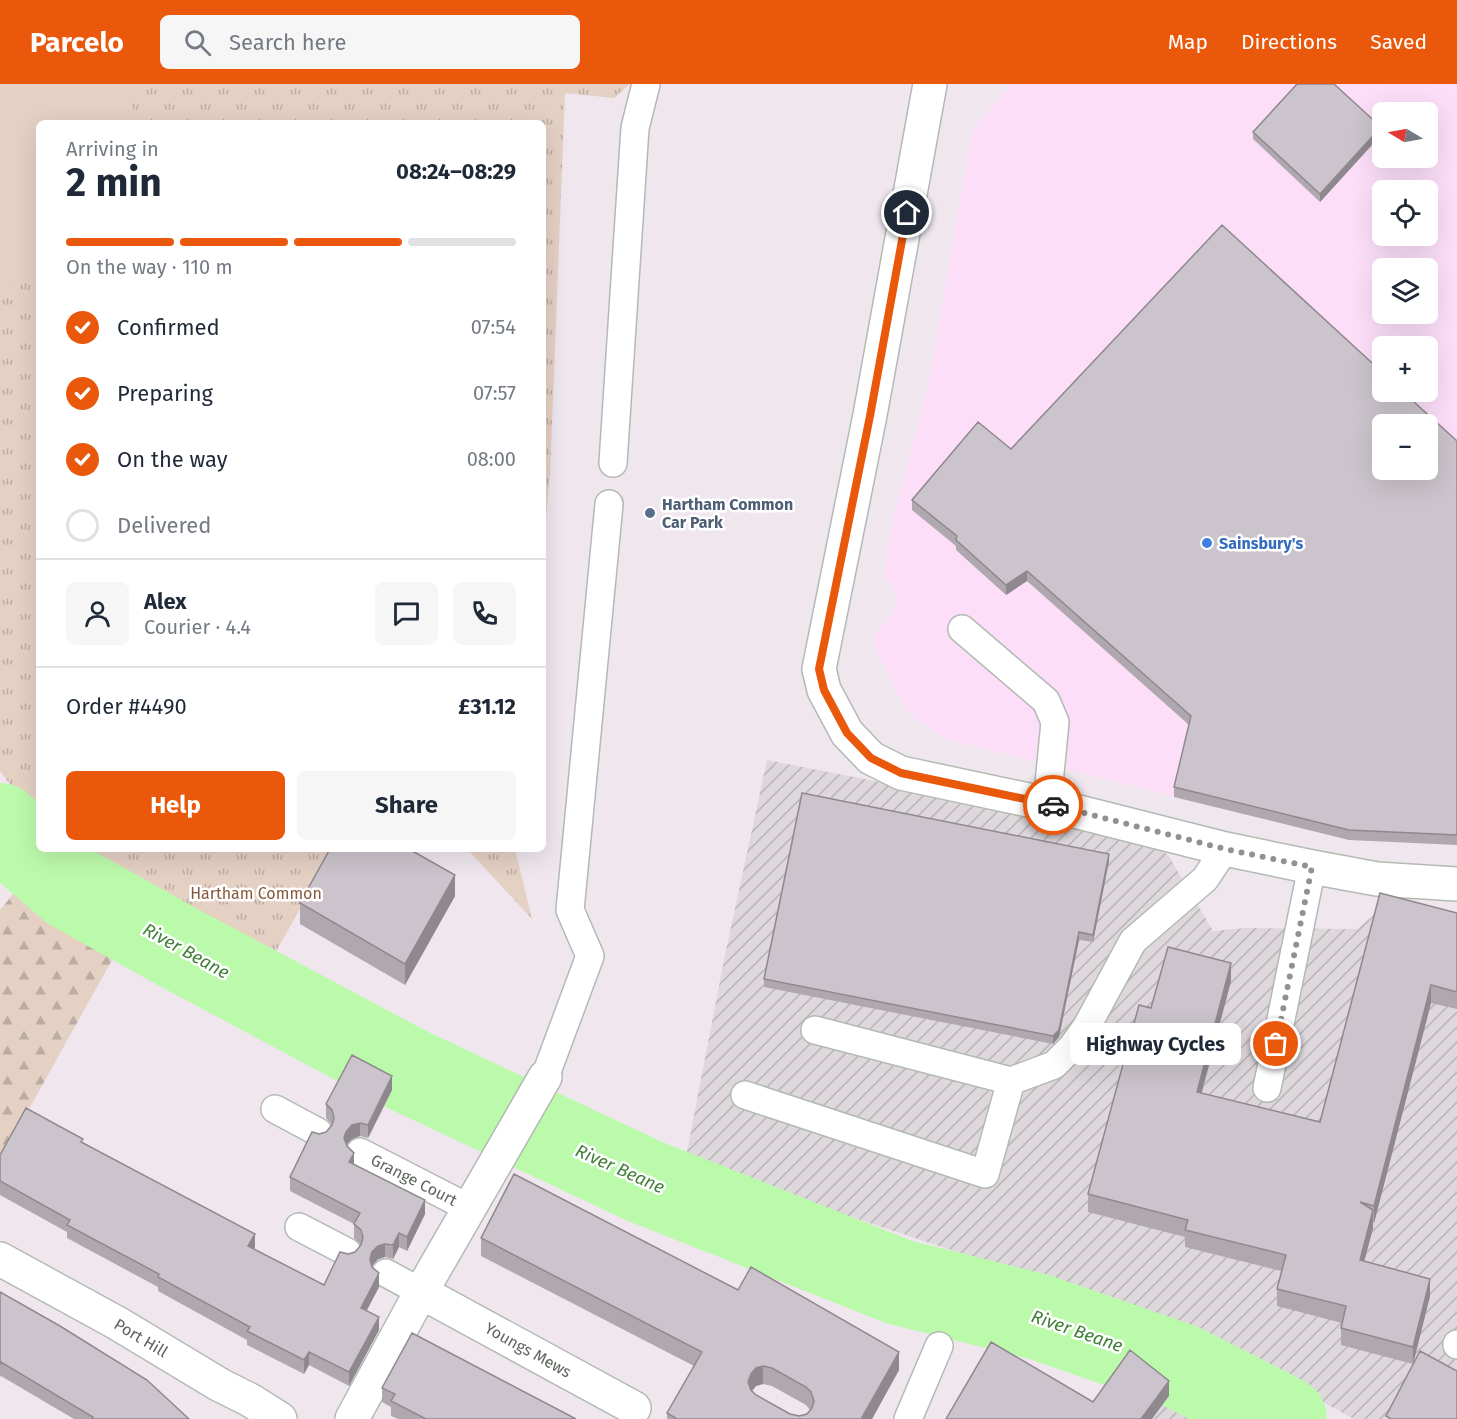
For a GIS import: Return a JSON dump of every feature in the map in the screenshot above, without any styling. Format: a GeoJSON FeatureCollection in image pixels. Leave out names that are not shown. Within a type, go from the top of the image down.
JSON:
{"type":"FeatureCollection","features":[{"type":"Feature","properties":{"kind":"street"},"geometry":{"type":"LineString","coordinates":[[930,84],[870,416],[819,669],[824,690],[847,733],[871,758],[901,773],[1047,804],[1225,849],[1312,867],[1377,879],[1457,884]]}},
{"type":"Feature","properties":{"kind":"street"},"geometry":{"type":"LineString","coordinates":[[352,1419],[421,1292],[545,1077]]}},
{"type":"Feature","properties":{"kind":"street","name":"Port Hill"},"geometry":{"type":"LineString","coordinates":[[0,1259],[117,1323],[280,1419]]}},
{"type":"Feature","properties":{"kind":"street","name":"Youngs Mews"},"geometry":{"type":"LineString","coordinates":[[421,1292],[634,1408]]}},
{"type":"Feature","properties":{"kind":"lane"},"geometry":{"type":"LineString","coordinates":[[613,463],[635,129],[644,90]]}},
{"type":"Feature","properties":{"kind":"lane"},"geometry":{"type":"LineString","coordinates":[[545,1077],[590,956],[570,910],[609,504]]}},
{"type":"Feature","properties":{"kind":"lane"},"geometry":{"type":"LineString","coordinates":[[962,629],[1046,701],[1056,722],[1047,804]]}},
{"type":"Feature","properties":{"kind":"lane"},"geometry":{"type":"LineString","coordinates":[[815,1030],[1011,1081],[1054,1065],[1072,1047],[1087,1026],[1133,941],[1205,879],[1225,849]]}},
{"type":"Feature","properties":{"kind":"lane"},"geometry":{"type":"LineString","coordinates":[[1267,1088],[1312,867]]}},
{"type":"Feature","properties":{"kind":"lane"},"geometry":{"type":"LineString","coordinates":[[745,1095],[985,1174],[1011,1081]]}},
{"type":"Feature","properties":{"kind":"lane"},"geometry":{"type":"LineString","coordinates":[[275,1109],[318,1132]]}},
{"type":"Feature","properties":{"kind":"lane","name":"Grange Court"},"geometry":{"type":"LineString","coordinates":[[360,1152],[469,1208]]}},
{"type":"Feature","properties":{"kind":"lane"},"geometry":{"type":"LineString","coordinates":[[299,1227],[347,1252]]}},
{"type":"Feature","properties":{"kind":"lane"},"geometry":{"type":"LineString","coordinates":[[386,1273],[421,1292]]}},
{"type":"Feature","properties":{"kind":"lane"},"geometry":{"type":"LineString","coordinates":[[908,1419],[939,1346]]}},
{"type":"Feature","properties":{"kind":"shaded area"},"geometry":{"type":"Polygon","coordinates":[[[1012,84],[1457,84],[1457,710],[1345,839],[946,739],[912,716],[902,702],[874,645],[873,637],[896,606],[895,590],[884,577],[891,527],[930,377],[972,130],[1012,84]]]}},
{"type":"Feature","properties":{"kind":"shaded area"},"geometry":{"type":"Polygon","coordinates":[[[767,760],[1120,829],[1141,837],[1168,855],[1213,931],[1245,928],[1357,929],[1380,910],[1457,930],[1457,1419],[1354,1419],[1130,1309],[685,1162],[725,955],[767,760]]]}},
{"type":"Feature","properties":{"kind":"shaded area"},"geometry":{"type":"Polygon","coordinates":[[[1129,1361],[1245,1419],[1089,1419],[1129,1361]]]}},
{"type":"Feature","properties":{"kind":"green space"},"geometry":{"type":"Polygon","coordinates":[[[0,84],[630,84],[614,98],[565,93],[550,474],[546,519],[546,120],[36,120],[36,812],[18,795],[0,771],[0,84]]]}},
{"type":"Feature","properties":{"kind":"green space"},"geometry":{"type":"Polygon","coordinates":[[[0,84],[120,84],[139,120],[36,120],[36,271],[0,290],[0,84]]]}},
{"type":"Feature","properties":{"kind":"green space","name":"Hartham Common"},"geometry":{"type":"Polygon","coordinates":[[[85,852],[332,852],[274,955],[85,852]]]}},
{"type":"Feature","properties":{"kind":"green space"},"geometry":{"type":"Polygon","coordinates":[[[470,852],[516,852],[532,919],[470,852]]]}},
{"type":"Feature","properties":{"kind":"green space"},"geometry":{"type":"Polygon","coordinates":[[[19,887],[122,942],[0,1161],[0,910],[19,887]]]}},
{"type":"Feature","properties":{"kind":"building"},"geometry":{"type":"Polygon","coordinates":[[[1297,84],[1334,84],[1372,119],[1372,137],[1320,194],[1253,132],[1297,84]]]}},
{"type":"Feature","properties":{"kind":"building","name":"Sainsbury's"},"geometry":{"type":"Polygon","coordinates":[[[1222,225],[1372,363],[1372,402],[1414,402],[1427,414],[1372,414],[1372,480],[1438,480],[1438,424],[1457,441],[1457,835],[1349,830],[1174,787],[1191,716],[1027,571],[1006,585],[956,540],[957,536],[912,500],[978,422],[1011,449],[1222,225]]]}},
{"type":"Feature","properties":{"kind":"building"},"geometry":{"type":"Polygon","coordinates":[[[802,793],[1109,854],[1093,935],[1079,932],[1059,1030],[1053,1036],[764,979],[802,793]]]}},
{"type":"Feature","properties":{"kind":"building"},"geometry":{"type":"Polygon","coordinates":[[[328,852],[414,852],[455,875],[405,964],[300,903],[328,852]]]}},
{"type":"Feature","properties":{"kind":"building"},"geometry":{"type":"Polygon","coordinates":[[[1380,893],[1457,913],[1457,992],[1431,985],[1374,1206],[1360,1202],[1373,1210],[1360,1260],[1430,1279],[1413,1347],[1341,1328],[1346,1306],[1277,1289],[1286,1255],[1185,1230],[1188,1220],[1088,1194],[1139,1005],[1151,1008],[1168,947],[1231,963],[1197,1092],[1320,1122],[1380,893]]]}},
{"type":"Feature","properties":{"kind":"building"},"geometry":{"type":"Polygon","coordinates":[[[352,1055],[392,1076],[368,1125],[360,1123],[352,1125],[346,1132],[344,1138],[347,1146],[354,1153],[349,1162],[425,1200],[407,1237],[399,1233],[393,1245],[378,1246],[372,1252],[370,1259],[372,1267],[379,1273],[361,1308],[379,1317],[349,1372],[309,1352],[304,1360],[247,1331],[250,1327],[158,1277],[159,1274],[67,1225],[70,1220],[0,1181],[0,1155],[26,1108],[83,1139],[81,1142],[255,1234],[248,1246],[324,1285],[340,1252],[348,1254],[355,1252],[361,1245],[363,1237],[361,1230],[354,1224],[360,1213],[290,1177],[312,1132],[319,1134],[326,1132],[332,1125],[334,1118],[332,1110],[326,1104],[352,1055]]]}},
{"type":"Feature","properties":{"kind":"building"},"geometry":{"type":"Polygon","coordinates":[[[514,1174],[738,1290],[751,1267],[899,1352],[861,1419],[677,1419],[667,1413],[702,1352],[481,1238],[514,1174]],[[763,1366],[756,1368],[748,1382],[751,1390],[790,1414],[799,1416],[807,1414],[814,1401],[811,1392],[772,1368],[763,1366]]]}},
{"type":"Feature","properties":{"kind":"building"},"geometry":{"type":"Polygon","coordinates":[[[0,1292],[147,1380],[189,1419],[92,1419],[93,1417],[1,1362],[0,1364],[0,1292]]]}},
{"type":"Feature","properties":{"kind":"building"},"geometry":{"type":"Polygon","coordinates":[[[412,1333],[576,1419],[426,1419],[391,1401],[395,1394],[382,1388],[412,1333]]]}},
{"type":"Feature","properties":{"kind":"building"},"geometry":{"type":"Polygon","coordinates":[[[991,1342],[1093,1402],[1130,1350],[1169,1381],[1141,1419],[946,1419],[991,1342]]]}},
{"type":"Feature","properties":{"kind":"building"},"geometry":{"type":"Polygon","coordinates":[[[1420,1351],[1457,1371],[1457,1419],[1391,1419],[1386,1416],[1420,1351]]]}},
{"type":"Feature","properties":{"kind":"waterway","name":"River Beane"},"geometry":{"type":"LineString","coordinates":[[0,826],[72,888],[174,945],[408,1070],[644,1181],[899,1282],[1039,1317],[1180,1366],[1284,1419]]}},
{"type":"Feature","properties":{"kind":"way so far"},"geometry":{"type":"LineString","coordinates":[[1053,805],[1225,849],[1312,867],[1276,1044]]}},
{"type":"Feature","properties":{"kind":"place","name":"Hartham Common Car Park"},"geometry":{"type":"Point","coordinates":[650,513]}},
{"type":"Feature","properties":{"kind":"place","name":"Sainsbury's"},"geometry":{"type":"Point","coordinates":[1207,543]}},
{"type":"Feature","properties":{"kind":"place","name":"Highway Cycles"},"geometry":{"type":"Point","coordinates":[1276,1044]}},
{"type":"Feature","properties":{"kind":"route"},"geometry":{"type":"LineString","coordinates":[[907,213],[870,416],[819,669],[824,690],[847,733],[871,758],[901,773],[1053,805]]}}]}
